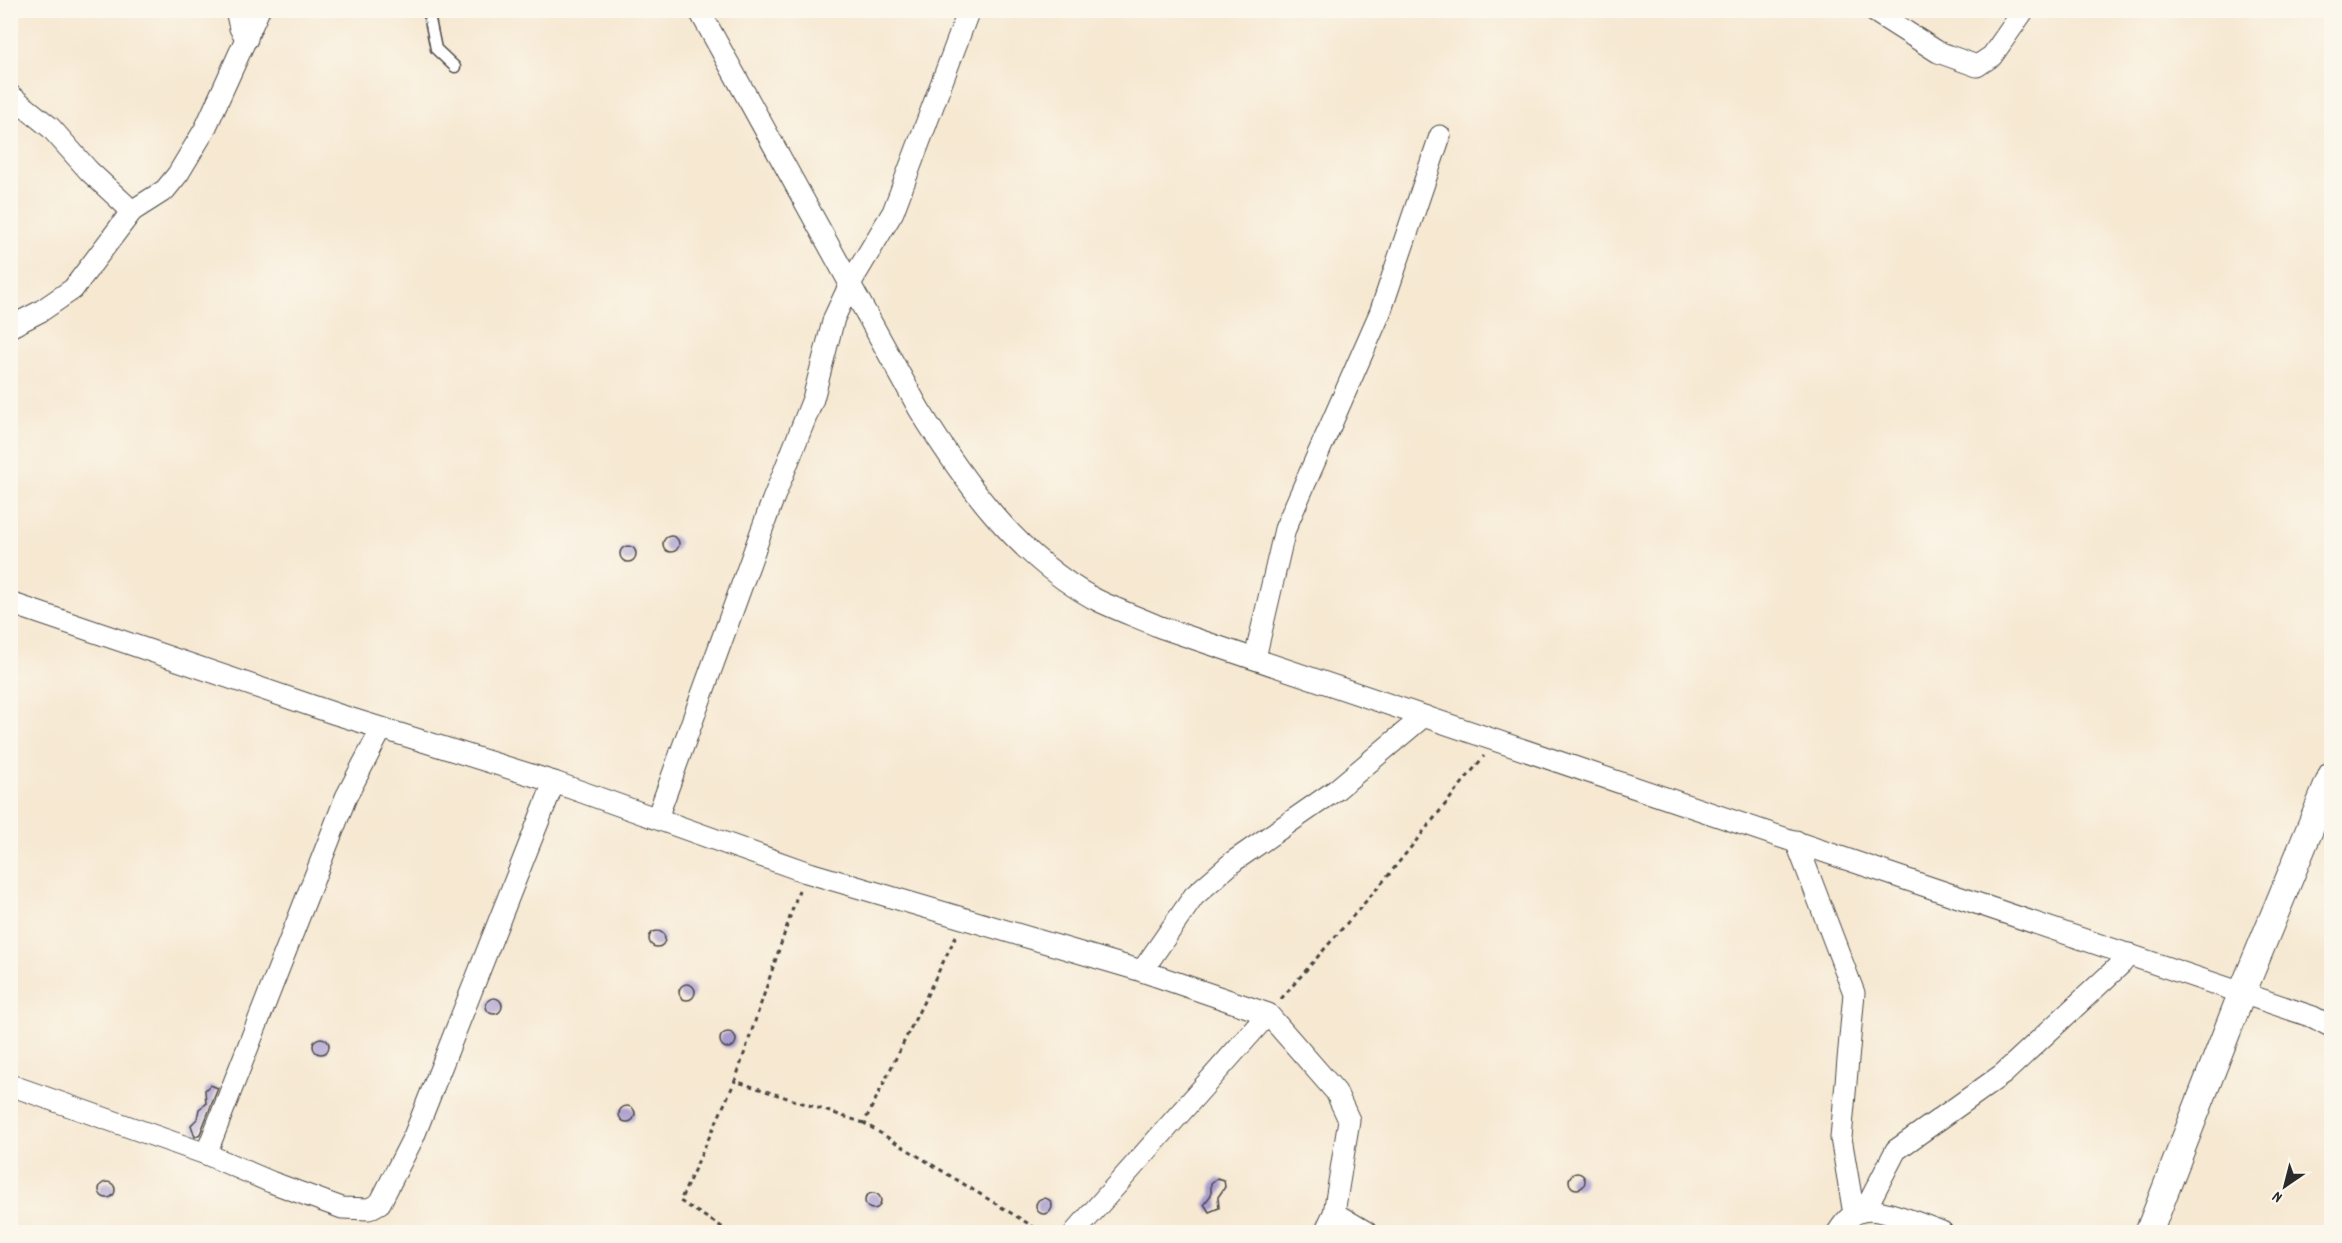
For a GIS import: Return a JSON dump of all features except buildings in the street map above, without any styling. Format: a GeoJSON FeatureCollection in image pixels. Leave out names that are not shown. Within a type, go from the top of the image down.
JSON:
{"type":"FeatureCollection","features":[{"type":"Feature","properties":{"kind":"street"},"geometry":{"type":"LineString","coordinates":[[236,10],[240,28],[247,39]]}},
{"type":"Feature","properties":{"kind":"street"},"geometry":{"type":"LineString","coordinates":[[10,327],[41,311],[73,288],[132,211],[165,190],[178,174],[205,129],[259,10]]}},
{"type":"Feature","properties":{"kind":"street"},"geometry":{"type":"LineString","coordinates":[[699,10],[942,447],[979,500],[1030,552],[1094,598],[1160,627],[2129,954],[2331,1026]]}},
{"type":"Feature","properties":{"kind":"street"},"geometry":{"type":"LineString","coordinates":[[657,818],[768,512],[803,429],[818,382],[834,318],[851,282],[893,212],[969,10]]}},
{"type":"Feature","properties":{"kind":"street"},"geometry":{"type":"LineString","coordinates":[[1872,10],[1938,52],[1977,66],[1992,56],[2024,10]]}},
{"type":"Feature","properties":{"kind":"street"},"geometry":{"type":"LineString","coordinates":[[10,94],[51,128],[89,171],[132,211]]}},
{"type":"Feature","properties":{"kind":"street"},"geometry":{"type":"LineString","coordinates":[[1255,658],[1285,529],[1380,313],[1440,136]]}},
{"type":"Feature","properties":{"kind":"street"},"geometry":{"type":"LineString","coordinates":[[10,603],[382,728],[554,782],[806,872],[1142,971],[1268,1014],[1336,1092],[1349,1120],[1334,1213],[1325,1233]]}},
{"type":"Feature","properties":{"kind":"street"},"geometry":{"type":"LineString","coordinates":[[1142,971],[1183,908],[1200,890],[1234,861],[1336,790],[1424,716]]}},
{"type":"Feature","properties":{"kind":"street"},"geometry":{"type":"LineString","coordinates":[[206,1154],[346,797],[382,728]]}},
{"type":"Feature","properties":{"kind":"street"},"geometry":{"type":"LineString","coordinates":[[2149,1233],[2242,993],[2331,775]]}},
{"type":"Feature","properties":{"kind":"street"},"geometry":{"type":"LineString","coordinates":[[10,1085],[206,1154],[271,1182],[342,1208],[369,1209],[380,1203],[414,1136],[554,782]]}},
{"type":"Feature","properties":{"kind":"street"},"geometry":{"type":"LineString","coordinates":[[1796,841],[1854,993],[1841,1138],[1859,1212]]}},
{"type":"Feature","properties":{"kind":"street"},"geometry":{"type":"LineString","coordinates":[[1838,1233],[1859,1212],[1896,1150],[2003,1074],[2129,954]]}},
{"type":"Feature","properties":{"kind":"street"},"geometry":{"type":"LineString","coordinates":[[1075,1233],[1268,1014]]}},
{"type":"Feature","properties":{"kind":"street"},"geometry":{"type":"LineString","coordinates":[[1859,1212],[1881,1212],[1942,1233]]}},
{"type":"Feature","properties":{"kind":"street"},"geometry":{"type":"LineString","coordinates":[[1334,1213],[1366,1233]]}},
{"type":"Feature","properties":{"kind":"lane"},"geometry":{"type":"LineString","coordinates":[[428,10],[436,50],[455,67]]}},
{"type":"Feature","properties":{"kind":"path"},"geometry":{"type":"LineString","coordinates":[[1268,1014],[1387,878],[1496,740]]}},
{"type":"Feature","properties":{"kind":"path"},"geometry":{"type":"LineString","coordinates":[[730,1233],[680,1201],[735,1081],[806,872]]}},
{"type":"Feature","properties":{"kind":"path"},"geometry":{"type":"LineString","coordinates":[[864,1124],[964,918]]}},
{"type":"Feature","properties":{"kind":"path"},"geometry":{"type":"LineString","coordinates":[[735,1081],[864,1124],[1042,1233]]}}]}
